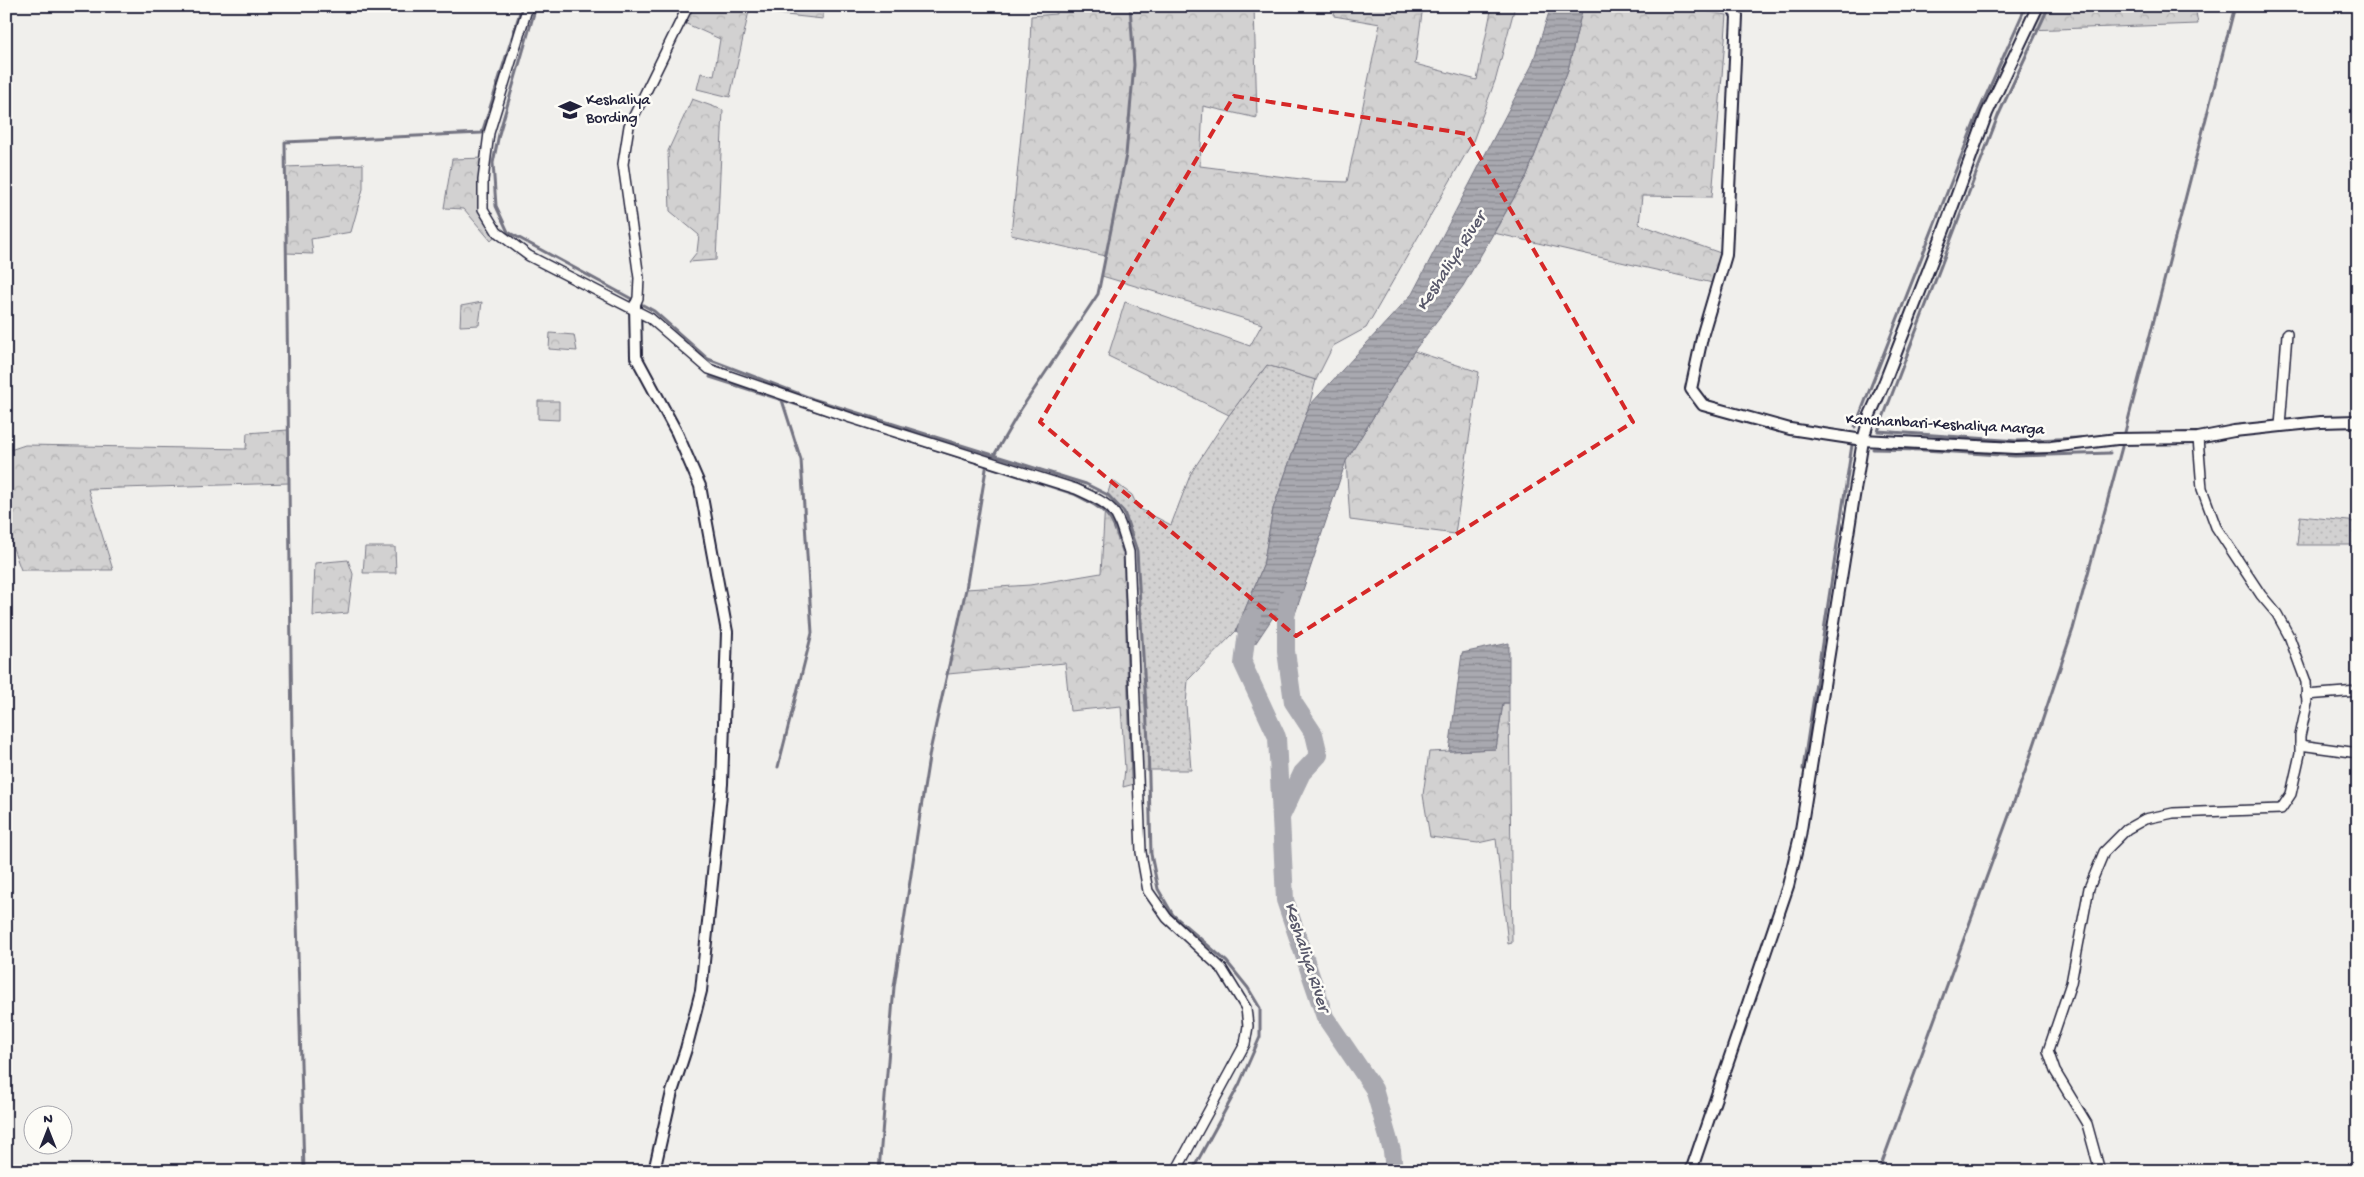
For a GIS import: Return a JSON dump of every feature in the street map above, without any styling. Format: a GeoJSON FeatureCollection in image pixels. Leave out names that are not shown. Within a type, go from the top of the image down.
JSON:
{"type":"FeatureCollection","features":[{"type":"Feature","properties":{"kind":"street"},"geometry":{"type":"LineString","coordinates":[[528,6],[489,133],[482,180],[482,209],[497,232],[529,256],[636,304],[710,369],[851,418],[1076,489],[1105,502],[1118,516],[1129,552],[1141,852],[1148,891],[1167,918],[1222,969],[1246,1008],[1248,1026],[1245,1044],[1176,1171]]}},
{"type":"Feature","properties":{"kind":"street"},"geometry":{"type":"LineString","coordinates":[[654,1171],[672,1092],[686,1049],[701,991],[722,784],[727,632],[700,486],[677,433],[636,357],[636,304],[639,278],[623,164],[629,126],[688,6]]}},
{"type":"Feature","properties":{"kind":"street","name":"Kanchanbari-Keshaliya Marga"},"geometry":{"type":"LineString","coordinates":[[1732,6],[1737,16],[1726,255],[1703,333],[1691,389],[1703,405],[1790,428],[1863,440],[2015,448],[2116,439],[2198,438],[2280,426],[2358,421]]}},
{"type":"Feature","properties":{"kind":"street"},"geometry":{"type":"LineString","coordinates":[[1691,1171],[1788,886],[1796,853],[1863,440],[1870,415],[1941,239],[1987,113],[2038,6]]}},
{"type":"Feature","properties":{"kind":"street"},"geometry":{"type":"LineString","coordinates":[[2280,426],[2286,334]]}},
{"type":"Feature","properties":{"kind":"street"},"geometry":{"type":"LineString","coordinates":[[2100,1171],[2087,1124],[2055,1070],[2048,1051],[2071,983],[2089,888],[2104,852],[2127,829],[2145,819],[2173,813],[2282,809],[2291,794],[2300,754],[2302,721],[2307,704],[2306,682],[2289,636],[2277,614],[2216,527],[2202,489],[2198,438]]}},
{"type":"Feature","properties":{"kind":"street"},"geometry":{"type":"LineString","coordinates":[[2306,695],[2358,691]]}},
{"type":"Feature","properties":{"kind":"street"},"geometry":{"type":"LineString","coordinates":[[2300,745],[2358,753]]}},
{"type":"Feature","properties":{"kind":"highlighted area"},"geometry":{"type":"Polygon","coordinates":[[[1234,96],[1467,134],[1633,422],[1296,636],[1040,422],[1234,96]]]}},
{"type":"Feature","properties":{"kind":"green space"},"geometry":{"type":"Polygon","coordinates":[[[688,6],[823,6],[823,19],[749,11],[730,97],[697,89],[701,73],[714,76],[720,39],[680,21],[688,6]]]}},
{"type":"Feature","properties":{"kind":"green space"},"geometry":{"type":"Polygon","coordinates":[[[1056,6],[1254,6],[1257,118],[1203,106],[1200,166],[1316,181],[1347,182],[1380,24],[1334,16],[1335,6],[1423,6],[1415,64],[1477,80],[1492,6],[1515,6],[1496,78],[1473,141],[1366,328],[1333,346],[1316,380],[1267,365],[1229,415],[1108,356],[1125,302],[1250,346],[1262,324],[1102,276],[1106,256],[1011,235],[1030,46],[1031,16],[1056,14],[1056,6]]]}},
{"type":"Feature","properties":{"kind":"green space"},"geometry":{"type":"Polygon","coordinates":[[[1583,6],[1674,6],[1727,15],[1712,197],[1642,196],[1639,224],[1726,255],[1717,284],[1494,233],[1527,175],[1568,70],[1583,6]]]}},
{"type":"Feature","properties":{"kind":"green space"},"geometry":{"type":"Polygon","coordinates":[[[2038,6],[2195,6],[2198,24],[2028,30],[2038,6]]]}},
{"type":"Feature","properties":{"kind":"green space"},"geometry":{"type":"Polygon","coordinates":[[[692,99],[723,110],[716,260],[689,262],[697,252],[699,235],[670,211],[668,151],[692,99]]]}},
{"type":"Feature","properties":{"kind":"green space"},"geometry":{"type":"Polygon","coordinates":[[[486,158],[483,209],[497,232],[491,241],[464,209],[444,208],[452,159],[486,158]]]}},
{"type":"Feature","properties":{"kind":"green space"},"geometry":{"type":"Polygon","coordinates":[[[363,164],[363,189],[351,232],[311,239],[313,254],[286,253],[285,167],[363,164]]]}},
{"type":"Feature","properties":{"kind":"green space"},"geometry":{"type":"Polygon","coordinates":[[[482,302],[479,325],[460,326],[461,306],[482,302]]]}},
{"type":"Feature","properties":{"kind":"green space"},"geometry":{"type":"Polygon","coordinates":[[[550,333],[574,335],[577,351],[549,349],[550,333]]]}},
{"type":"Feature","properties":{"kind":"green space"},"geometry":{"type":"Polygon","coordinates":[[[1414,351],[1479,372],[1455,534],[1350,520],[1346,461],[1414,351]]]}},
{"type":"Feature","properties":{"kind":"green space"},"geometry":{"type":"Polygon","coordinates":[[[1267,365],[1316,380],[1309,406],[1273,509],[1263,566],[1236,631],[1188,680],[1186,705],[1191,770],[1138,770],[1105,502],[1112,480],[1132,495],[1138,508],[1171,525],[1191,473],[1229,415],[1267,365]]]}},
{"type":"Feature","properties":{"kind":"green space"},"geometry":{"type":"Polygon","coordinates":[[[538,401],[559,401],[559,420],[538,419],[538,401]]]}},
{"type":"Feature","properties":{"kind":"green space"},"geometry":{"type":"Polygon","coordinates":[[[288,430],[289,483],[88,489],[113,570],[21,570],[6,529],[7,451],[25,445],[246,449],[247,433],[288,430]]]}},
{"type":"Feature","properties":{"kind":"green space"},"geometry":{"type":"Polygon","coordinates":[[[1105,502],[1118,516],[1129,552],[1138,783],[1123,787],[1125,769],[1121,706],[1070,711],[1065,663],[948,674],[966,589],[1030,585],[1101,573],[1105,502]]]}},
{"type":"Feature","properties":{"kind":"green space"},"geometry":{"type":"Polygon","coordinates":[[[2300,516],[2358,522],[2358,545],[2297,545],[2300,516]]]}},
{"type":"Feature","properties":{"kind":"green space"},"geometry":{"type":"Polygon","coordinates":[[[365,547],[395,547],[396,573],[363,573],[365,547]]]}},
{"type":"Feature","properties":{"kind":"green space"},"geometry":{"type":"Polygon","coordinates":[[[348,560],[353,574],[348,613],[313,616],[315,563],[348,560]]]}},
{"type":"Feature","properties":{"kind":"green space"},"geometry":{"type":"Polygon","coordinates":[[[1503,703],[1509,703],[1512,943],[1508,944],[1496,839],[1478,843],[1430,837],[1423,795],[1429,752],[1496,749],[1503,703]]]}},
{"type":"Feature","properties":{"kind":"water"},"geometry":{"type":"Polygon","coordinates":[[[1551,6],[1583,6],[1568,70],[1527,175],[1463,286],[1414,351],[1346,461],[1292,623],[1273,617],[1255,644],[1236,631],[1263,566],[1273,509],[1309,406],[1412,294],[1532,65],[1551,6]]]}},
{"type":"Feature","properties":{"kind":"water"},"geometry":{"type":"Polygon","coordinates":[[[1509,643],[1509,703],[1503,703],[1496,749],[1449,751],[1462,653],[1509,643]]]}},
{"type":"Feature","properties":{"kind":"waterway"},"geometry":{"type":"LineString","coordinates":[[304,1171],[292,738],[285,142],[482,133],[522,6]]}},
{"type":"Feature","properties":{"kind":"waterway"},"geometry":{"type":"LineString","coordinates":[[536,6],[499,134],[493,163],[496,206],[508,232],[654,311],[708,359],[813,399],[1086,484],[1108,495],[1124,512],[1137,551],[1148,742],[1151,854],[1158,889],[1173,915],[1227,962],[1248,988],[1260,1008],[1260,1037],[1239,1085],[1192,1171]]}},
{"type":"Feature","properties":{"kind":"waterway"},"geometry":{"type":"LineString","coordinates":[[993,457],[1021,409],[1098,294],[1126,155],[1134,65],[1130,6]]}},
{"type":"Feature","properties":{"kind":"waterway"},"geometry":{"type":"LineString","coordinates":[[1855,427],[1979,111],[2026,6]]}},
{"type":"Feature","properties":{"kind":"waterway"},"geometry":{"type":"LineString","coordinates":[[2049,6],[1998,116],[1878,431],[2017,441],[2097,437]]}},
{"type":"Feature","properties":{"kind":"waterway"},"geometry":{"type":"LineString","coordinates":[[2124,436],[2235,6]]}},
{"type":"Feature","properties":{"kind":"waterway"},"geometry":{"type":"LineString","coordinates":[[710,377],[1074,494],[1103,511],[1116,531],[1124,554],[1132,778]]}},
{"type":"Feature","properties":{"kind":"waterway"},"geometry":{"type":"LineString","coordinates":[[778,767],[812,633],[801,460],[782,400]]}},
{"type":"Feature","properties":{"kind":"waterway"},"geometry":{"type":"LineString","coordinates":[[1803,769],[1852,445]]}},
{"type":"Feature","properties":{"kind":"waterway"},"geometry":{"type":"LineString","coordinates":[[1879,1171],[2026,769],[2073,629],[2122,447]]}},
{"type":"Feature","properties":{"kind":"waterway"},"geometry":{"type":"LineString","coordinates":[[1873,449],[1924,450],[2015,456],[2110,453]]}},
{"type":"Feature","properties":{"kind":"waterway"},"geometry":{"type":"LineString","coordinates":[[879,1171],[894,987],[921,808],[930,751],[966,589],[987,463]]}},
{"type":"Feature","properties":{"kind":"waterway","name":"Keshaliya River"},"geometry":{"type":"LineString","coordinates":[[1282,815],[1302,773],[1319,755],[1314,734],[1293,702],[1286,651],[1286,618],[1289,597]]}},
{"type":"Feature","properties":{"kind":"waterway","name":"Keshaliya River"},"geometry":{"type":"LineString","coordinates":[[1252,617],[1248,623],[1243,664],[1277,737],[1285,900],[1325,1017],[1374,1089],[1392,1151],[1394,1171]]}},
{"type":"Feature","properties":{"kind":"place","name":"Keshaliya Bording"},"geometry":{"type":"Point","coordinates":[570,110]}}]}
